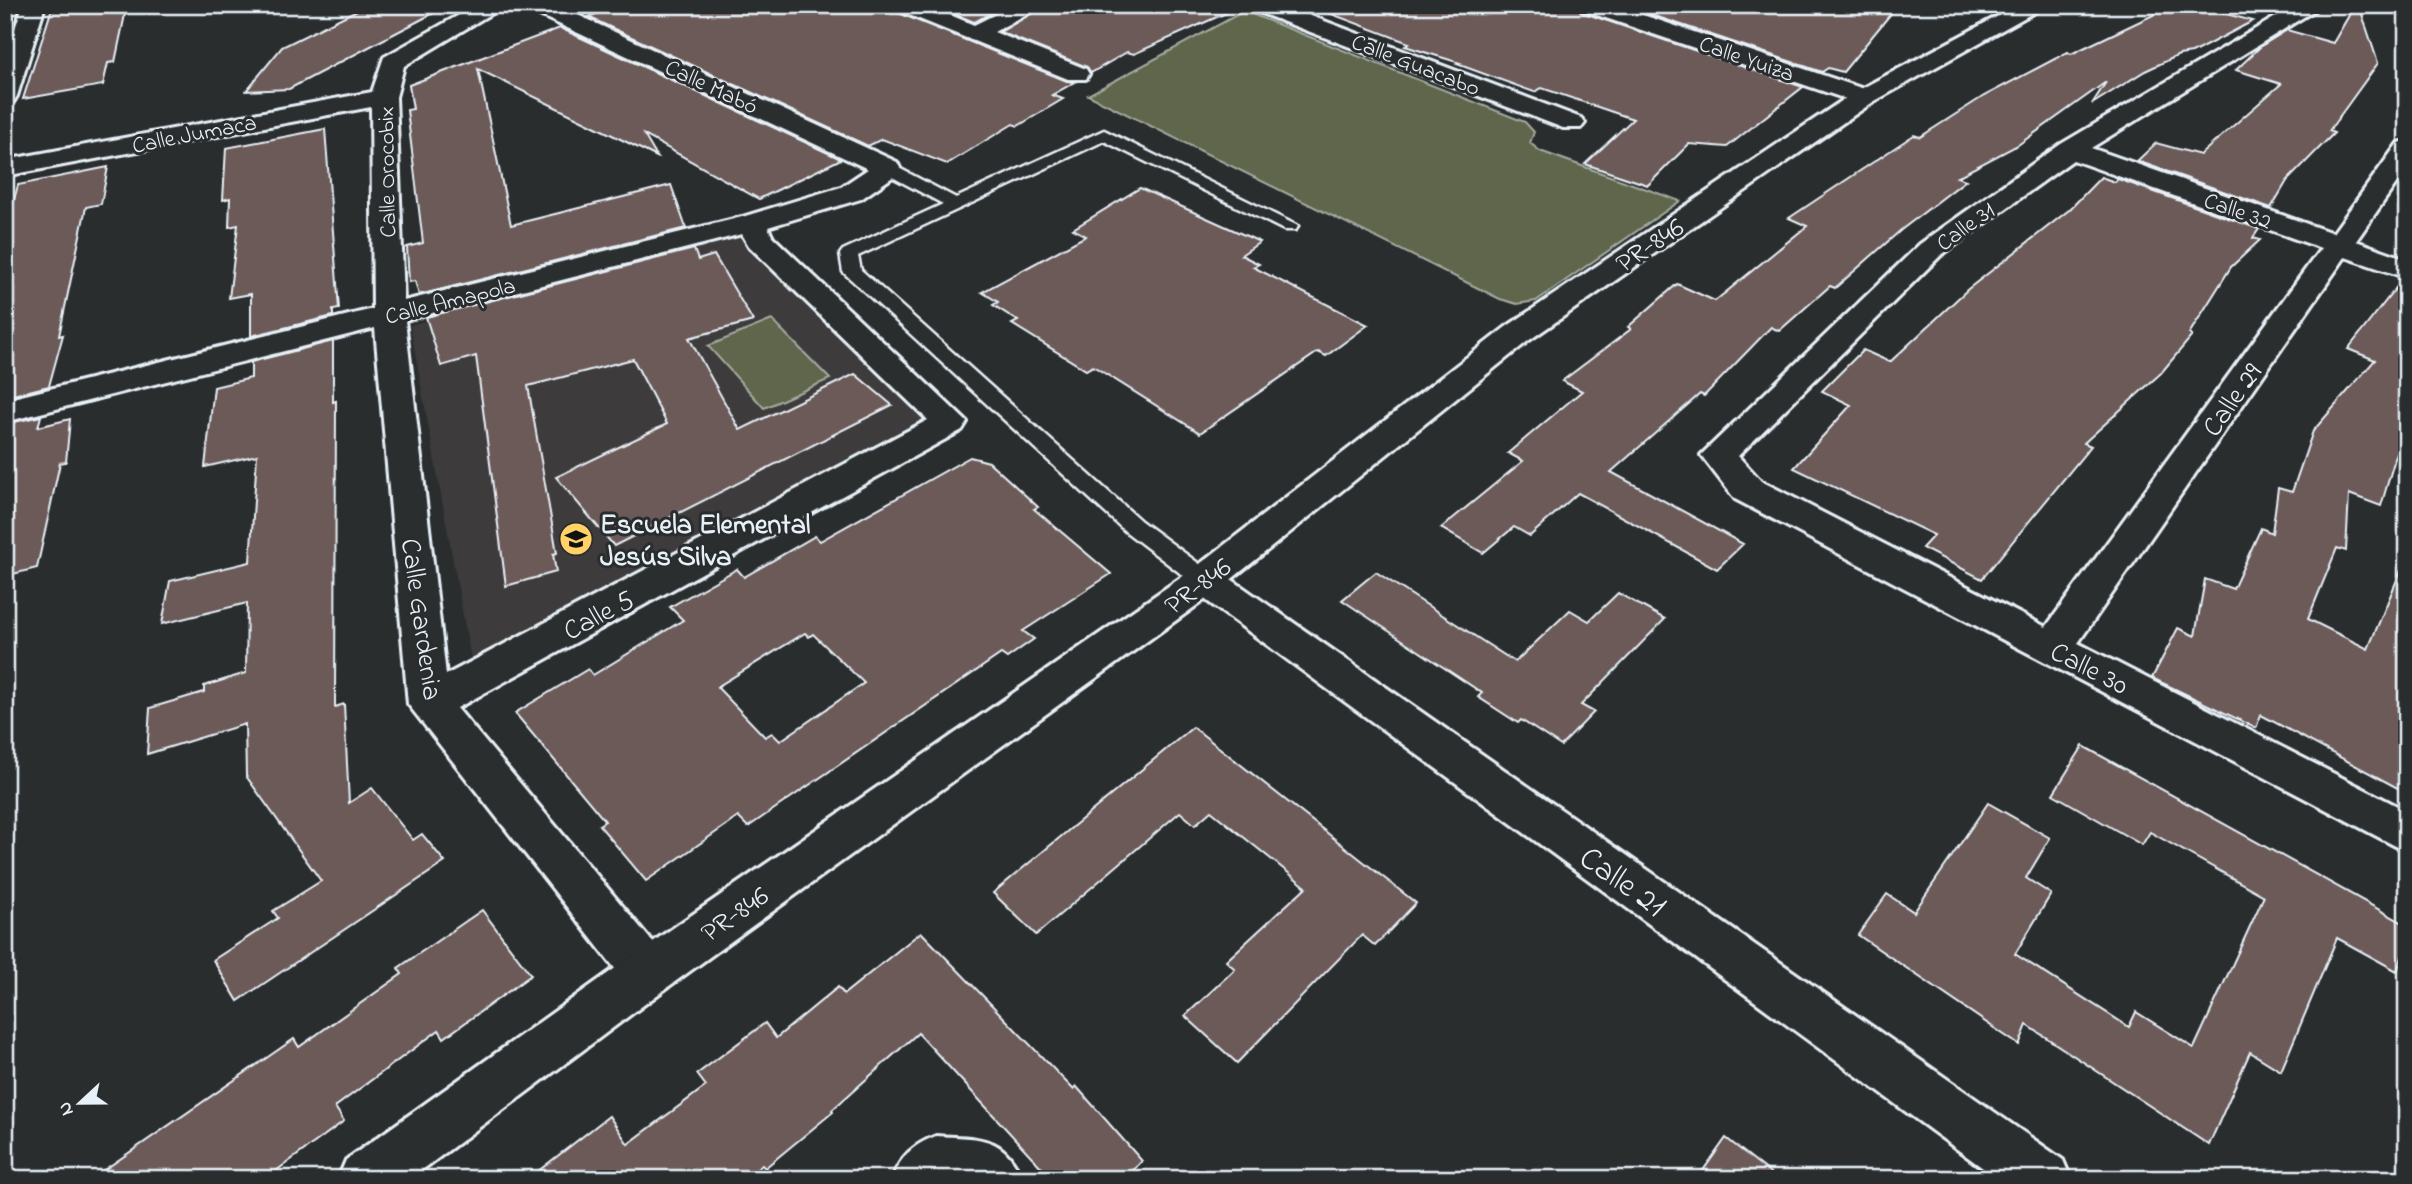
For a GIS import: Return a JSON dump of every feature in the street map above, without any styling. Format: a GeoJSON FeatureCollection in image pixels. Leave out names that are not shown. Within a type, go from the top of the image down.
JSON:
{"type":"FeatureCollection","features":[{"type":"Feature","properties":{"kind":"street"},"geometry":{"type":"LineString","coordinates":[[5,96],[34,5]]}},
{"type":"Feature","properties":{"kind":"street","name":"Calle Orocobix"},"geometry":{"type":"LineString","coordinates":[[389,316],[383,97],[393,62],[494,5]]}},
{"type":"Feature","properties":{"kind":"street","name":"Calle Mabó"},"geometry":{"type":"LineString","coordinates":[[537,5],[887,168]]}},
{"type":"Feature","properties":{"kind":"street"},"geometry":{"type":"LineString","coordinates":[[905,5],[1077,74]]}},
{"type":"Feature","properties":{"kind":"street"},"geometry":{"type":"LineString","coordinates":[[975,33],[1032,5]]}},
{"type":"Feature","properties":{"kind":"street","name":"Calle Guacabo"},"geometry":{"type":"LineString","coordinates":[[1261,5],[1572,123]]}},
{"type":"Feature","properties":{"kind":"street","name":"Calle Yuiza"},"geometry":{"type":"LineString","coordinates":[[1590,5],[1864,97]]}},
{"type":"Feature","properties":{"kind":"street","name":"PR-846"},"geometry":{"type":"LineString","coordinates":[[365,1179],[648,973],[1205,580],[1517,334],[1864,97],[2036,5]]}},
{"type":"Feature","properties":{"kind":"street","name":"Calle 31"},"geometry":{"type":"LineString","coordinates":[[1773,503],[1748,491],[1718,456],[1930,250],[2070,150],[2312,5]]}},
{"type":"Feature","properties":{"kind":"street"},"geometry":{"type":"LineString","coordinates":[[2402,5],[2407,7]]}},
{"type":"Feature","properties":{"kind":"street","name":"Calle Jumaca"},"geometry":{"type":"LineString","coordinates":[[5,168],[383,97]]}},
{"type":"Feature","properties":{"kind":"street","name":"Calle 29"},"geometry":{"type":"LineString","coordinates":[[2053,648],[2407,149]]}},
{"type":"Feature","properties":{"kind":"street","name":"Calle 32"},"geometry":{"type":"LineString","coordinates":[[2070,150],[2407,269]]}},
{"type":"Feature","properties":{"kind":"street","name":"Calle Amapola"},"geometry":{"type":"LineString","coordinates":[[5,411],[752,223],[851,194],[887,168]]}},
{"type":"Feature","properties":{"kind":"street","name":"Calle 5"},"geometry":{"type":"LineString","coordinates":[[429,704],[950,422],[760,240],[752,223]]}},
{"type":"Feature","properties":{"kind":"street","name":"Calle Gardenia"},"geometry":{"type":"LineString","coordinates":[[389,316],[429,704],[648,973]]}},
{"type":"Feature","properties":{"kind":"street","name":"Calle 30"},"geometry":{"type":"LineString","coordinates":[[1773,503],[2407,833]]}},
{"type":"Feature","properties":{"kind":"street","name":"Calle 21"},"geometry":{"type":"LineString","coordinates":[[1205,580],[2044,1179]]}},
{"type":"Feature","properties":{"kind":"street"},"geometry":{"type":"LineString","coordinates":[[919,1179],[936,1163],[983,1166],[995,1179]]}},
{"type":"Feature","properties":{"kind":"lane"},"geometry":{"type":"LineString","coordinates":[[1205,580],[1133,526],[852,272],[849,254],[1104,135],[1290,226]]}},
{"type":"Feature","properties":{"kind":"lane"},"geometry":{"type":"LineString","coordinates":[[887,168],[956,204]]}},
{"type":"Feature","properties":{"kind":"shaded area","name":"Escuela Elemental Jesús Silva"},"geometry":{"type":"Polygon","coordinates":[[[740,237],[934,418],[471,659],[410,325],[740,237]]]}},
{"type":"Feature","properties":{"kind":"green space"},"geometry":{"type":"Polygon","coordinates":[[[1244,11],[1525,122],[1534,132],[1530,143],[1540,151],[1680,201],[1536,301],[1517,304],[1500,299],[1088,95],[1244,11]]]}},
{"type":"Feature","properties":{"kind":"green space"},"geometry":{"type":"Polygon","coordinates":[[[772,320],[830,379],[764,408],[708,346],[772,320]]]}},
{"type":"Feature","properties":{"kind":"building"},"geometry":{"type":"Polygon","coordinates":[[[53,5],[127,5],[115,62],[108,63],[103,85],[23,99],[53,5]]]}},
{"type":"Feature","properties":{"kind":"building"},"geometry":{"type":"Polygon","coordinates":[[[367,5],[449,5],[289,89],[246,91],[282,47],[367,5]]]}},
{"type":"Feature","properties":{"kind":"building"},"geometry":{"type":"Polygon","coordinates":[[[619,5],[892,5],[896,12],[1075,82],[1052,95],[1063,99],[1018,126],[1013,124],[947,164],[882,139],[868,146],[588,17],[619,5]]]}},
{"type":"Feature","properties":{"kind":"building"},"geometry":{"type":"Polygon","coordinates":[[[933,5],[1008,5],[974,22],[933,5]]]}},
{"type":"Feature","properties":{"kind":"building"},"geometry":{"type":"Polygon","coordinates":[[[1046,5],[1244,5],[1134,54],[1127,52],[1091,73],[1087,67],[1000,32],[1046,5]]]}},
{"type":"Feature","properties":{"kind":"building"},"geometry":{"type":"Polygon","coordinates":[[[1319,5],[1577,5],[1581,12],[1803,87],[1727,147],[1689,144],[1648,185],[1585,164],[1633,119],[1542,88],[1534,92],[1457,64],[1460,63],[1405,46],[1409,43],[1318,9],[1319,5]]]}},
{"type":"Feature","properties":{"kind":"building"},"geometry":{"type":"Polygon","coordinates":[[[1622,5],[1898,5],[1843,72],[1828,68],[1822,72],[1622,5]]]}},
{"type":"Feature","properties":{"kind":"building"},"geometry":{"type":"Polygon","coordinates":[[[2174,5],[2206,5],[2207,9],[2253,21],[2192,53],[2179,55],[2145,71],[2092,104],[2106,82],[2018,145],[1957,177],[1966,180],[1901,230],[1835,288],[1830,286],[1779,331],[1771,327],[1704,396],[1700,394],[1611,472],[1743,544],[1717,569],[1578,493],[1530,536],[1514,527],[1483,553],[1441,528],[1523,461],[1508,453],[1582,391],[1562,381],[1631,329],[1628,327],[1677,284],[1715,301],[1807,226],[1789,218],[1914,135],[1920,137],[1984,96],[2068,52],[2071,54],[2174,5]]]}},
{"type":"Feature","properties":{"kind":"building"},"geometry":{"type":"Polygon","coordinates":[[[2355,5],[2359,5],[2378,63],[2329,131],[2334,133],[2287,181],[2271,208],[2137,161],[2156,143],[2200,155],[2281,84],[2236,70],[2261,46],[2287,30],[2333,43],[2355,5]]]}},
{"type":"Feature","properties":{"kind":"building"},"geometry":{"type":"Polygon","coordinates":[[[560,28],[841,159],[759,199],[644,135],[657,157],[478,69],[511,225],[671,185],[686,228],[419,295],[415,281],[409,282],[407,247],[423,243],[407,110],[413,109],[409,85],[560,28]]]}},
{"type":"Feature","properties":{"kind":"building"},"geometry":{"type":"Polygon","coordinates":[[[325,129],[339,309],[333,310],[333,316],[251,336],[251,294],[229,298],[238,225],[229,227],[230,198],[223,200],[226,148],[325,129]]]}},
{"type":"Feature","properties":{"kind":"building"},"geometry":{"type":"Polygon","coordinates":[[[108,167],[101,204],[86,207],[59,336],[63,335],[49,386],[5,397],[5,232],[18,185],[108,167]]]}},
{"type":"Feature","properties":{"kind":"building"},"geometry":{"type":"Polygon","coordinates":[[[2101,177],[2115,182],[2118,179],[2259,229],[2253,238],[2260,240],[2231,267],[2189,334],[2192,336],[2161,373],[2084,443],[2091,446],[1982,579],[1922,548],[1934,535],[1794,468],[1851,405],[1822,391],[1863,350],[1890,362],[1968,289],[2069,210],[2101,177]]]}},
{"type":"Feature","properties":{"kind":"building"},"geometry":{"type":"Polygon","coordinates":[[[1140,188],[1260,242],[1241,255],[1259,264],[1253,267],[1368,325],[1326,356],[1318,352],[1200,433],[1093,366],[1086,370],[1012,324],[1018,321],[993,305],[998,302],[982,292],[1086,236],[1073,229],[1140,188]]]}},
{"type":"Feature","properties":{"kind":"building"},"geometry":{"type":"Polygon","coordinates":[[[694,249],[698,260],[714,255],[753,321],[689,338],[740,430],[855,374],[892,405],[614,546],[556,477],[667,424],[633,359],[528,386],[557,553],[553,554],[556,572],[506,586],[476,356],[441,366],[426,317],[694,249]]]}},
{"type":"Feature","properties":{"kind":"building"},"geometry":{"type":"Polygon","coordinates":[[[2403,279],[2407,280],[2407,441],[2396,455],[2381,506],[2349,494],[2346,551],[2337,548],[2308,619],[2368,649],[2407,556],[2407,793],[2261,715],[2256,728],[2152,678],[2178,628],[2195,636],[2205,579],[2233,589],[2261,528],[2272,533],[2278,488],[2292,492],[2313,431],[2375,360],[2348,349],[2403,279]]]}},
{"type":"Feature","properties":{"kind":"building"},"geometry":{"type":"Polygon","coordinates":[[[333,341],[333,402],[336,401],[335,707],[344,704],[349,803],[372,788],[413,840],[422,834],[445,862],[238,1001],[213,960],[278,918],[273,911],[321,881],[246,776],[245,724],[147,754],[150,708],[204,692],[204,686],[246,673],[247,603],[162,624],[170,581],[250,562],[257,455],[205,467],[214,387],[251,378],[251,362],[333,341]]]}},
{"type":"Feature","properties":{"kind":"building"},"geometry":{"type":"Polygon","coordinates":[[[41,416],[38,427],[70,419],[66,462],[60,463],[37,568],[5,576],[5,424],[41,416]]]}},
{"type":"Feature","properties":{"kind":"building"},"geometry":{"type":"Polygon","coordinates":[[[970,457],[989,462],[1038,507],[1034,509],[1111,574],[1023,631],[1034,639],[1007,658],[1001,654],[748,827],[738,817],[646,881],[599,825],[605,821],[515,713],[588,669],[593,675],[683,620],[670,607],[737,569],[744,577],[815,536],[820,541],[970,457]],[[805,633],[717,687],[765,737],[772,733],[780,741],[864,683],[813,634],[809,637],[805,633]]]}},
{"type":"Feature","properties":{"kind":"building"},"geometry":{"type":"Polygon","coordinates":[[[1376,572],[1515,662],[1570,610],[1589,621],[1618,593],[1665,619],[1581,705],[1594,712],[1561,746],[1478,697],[1482,693],[1342,600],[1376,572]]]}},
{"type":"Feature","properties":{"kind":"building"},"geometry":{"type":"Polygon","coordinates":[[[1193,727],[1416,903],[1375,946],[1362,935],[1237,1063],[1185,1016],[1235,969],[1226,961],[1306,887],[1211,811],[1195,825],[1180,812],[1036,935],[993,893],[1193,727]]]}},
{"type":"Feature","properties":{"kind":"building"},"geometry":{"type":"Polygon","coordinates":[[[2083,746],[2407,925],[2407,943],[2397,971],[2337,938],[2281,1071],[2250,1052],[2209,1145],[2027,1025],[2019,1045],[1858,935],[1887,894],[1914,912],[1988,803],[2050,838],[2026,878],[2051,894],[2015,954],[2129,1027],[2136,1012],[2194,1048],[2264,896],[2150,832],[2142,845],[2053,794],[2083,746]]]}},
{"type":"Feature","properties":{"kind":"building"},"geometry":{"type":"Polygon","coordinates":[[[482,910],[531,975],[444,1038],[439,1030],[335,1107],[344,1121],[265,1179],[91,1179],[294,1039],[299,1047],[402,974],[398,968],[482,910]]]}},
{"type":"Feature","properties":{"kind":"building"},"geometry":{"type":"Polygon","coordinates":[[[921,932],[1073,1089],[1076,1086],[1142,1161],[1125,1179],[1052,1179],[918,1033],[832,1110],[833,1112],[765,1168],[762,1165],[745,1179],[528,1179],[609,1116],[628,1144],[706,1086],[697,1074],[765,1023],[776,1038],[838,987],[844,994],[921,932]]]}},
{"type":"Feature","properties":{"kind":"building"},"geometry":{"type":"Polygon","coordinates":[[[1726,1138],[1778,1179],[1697,1179],[1726,1138]]]}},
{"type":"Feature","properties":{"kind":"place","name":"Escuela Elemental Jesús Silva"},"geometry":{"type":"Point","coordinates":[576,539]}}]}
